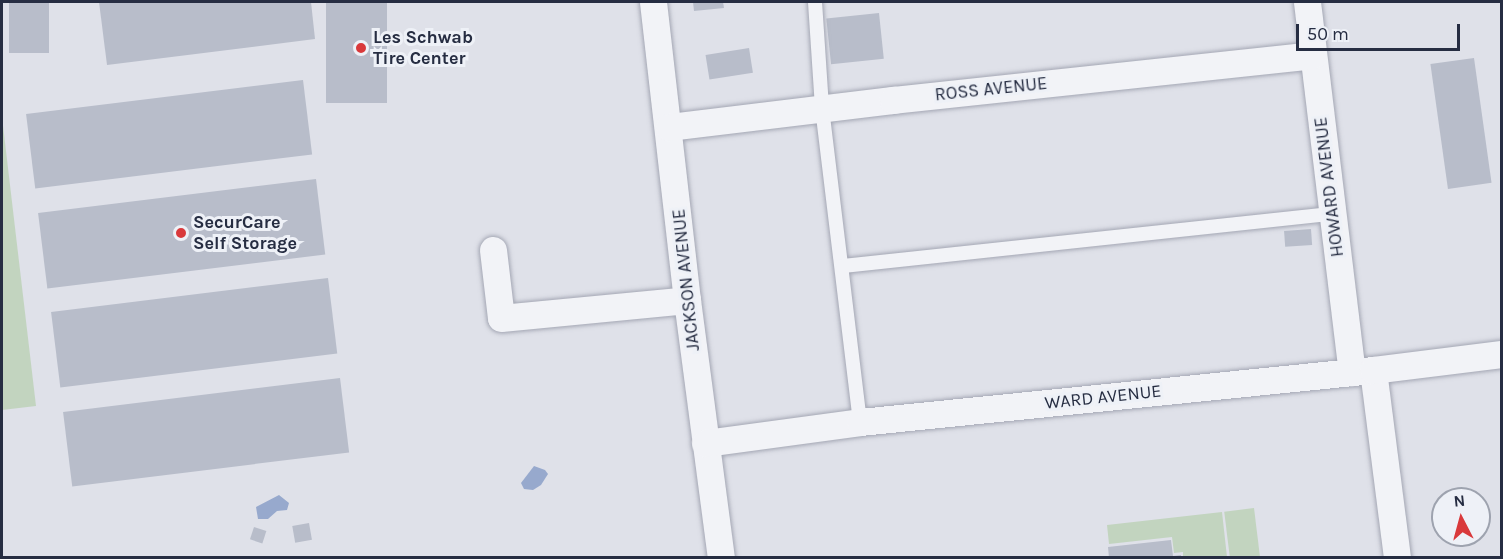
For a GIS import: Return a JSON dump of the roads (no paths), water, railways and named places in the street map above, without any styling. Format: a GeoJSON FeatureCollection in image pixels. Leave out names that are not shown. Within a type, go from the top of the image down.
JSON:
{"type":"FeatureCollection","features":[{"type":"Feature","properties":{"kind":"street","name":"JACKSON AVENUE"},"geometry":{"type":"LineString","coordinates":[[653,2],[687,300],[721,558]]}},
{"type":"Feature","properties":{"kind":"street","name":"HOWARD AVENUE"},"geometry":{"type":"LineString","coordinates":[[1307,2],[1333,214],[1397,558]]}},
{"type":"Feature","properties":{"kind":"street","name":"ROSS AVENUE"},"geometry":{"type":"LineString","coordinates":[[669,127],[822,108],[1313,55]]}},
{"type":"Feature","properties":{"kind":"street"},"geometry":{"type":"LineString","coordinates":[[493,250],[501,318],[687,300]]}},
{"type":"Feature","properties":{"kind":"street","name":"WARD AVENUE"},"geometry":{"type":"LineString","coordinates":[[705,442],[860,422],[1362,371],[1502,354]]}},
{"type":"Feature","properties":{"kind":"lane"},"geometry":{"type":"LineString","coordinates":[[815,2],[822,108],[843,266],[860,422]]}},
{"type":"Feature","properties":{"kind":"lane"},"geometry":{"type":"LineString","coordinates":[[843,266],[1333,214]]}},
{"type":"Feature","properties":{"kind":"water"},"geometry":{"type":"Polygon","coordinates":[[[534,466],[545,470],[548,474],[541,485],[533,490],[524,489],[521,483],[534,466]]]}},
{"type":"Feature","properties":{"kind":"water"},"geometry":{"type":"Polygon","coordinates":[[[279,495],[289,503],[287,510],[277,511],[268,519],[258,519],[256,507],[279,495]]]}},
{"type":"Feature","properties":{"kind":"place","name":"Les Schwab Tire Center"},"geometry":{"type":"Point","coordinates":[361,48]}},
{"type":"Feature","properties":{"kind":"place","name":"SecurCare Self Storage"},"geometry":{"type":"Point","coordinates":[181,233]}}]}
